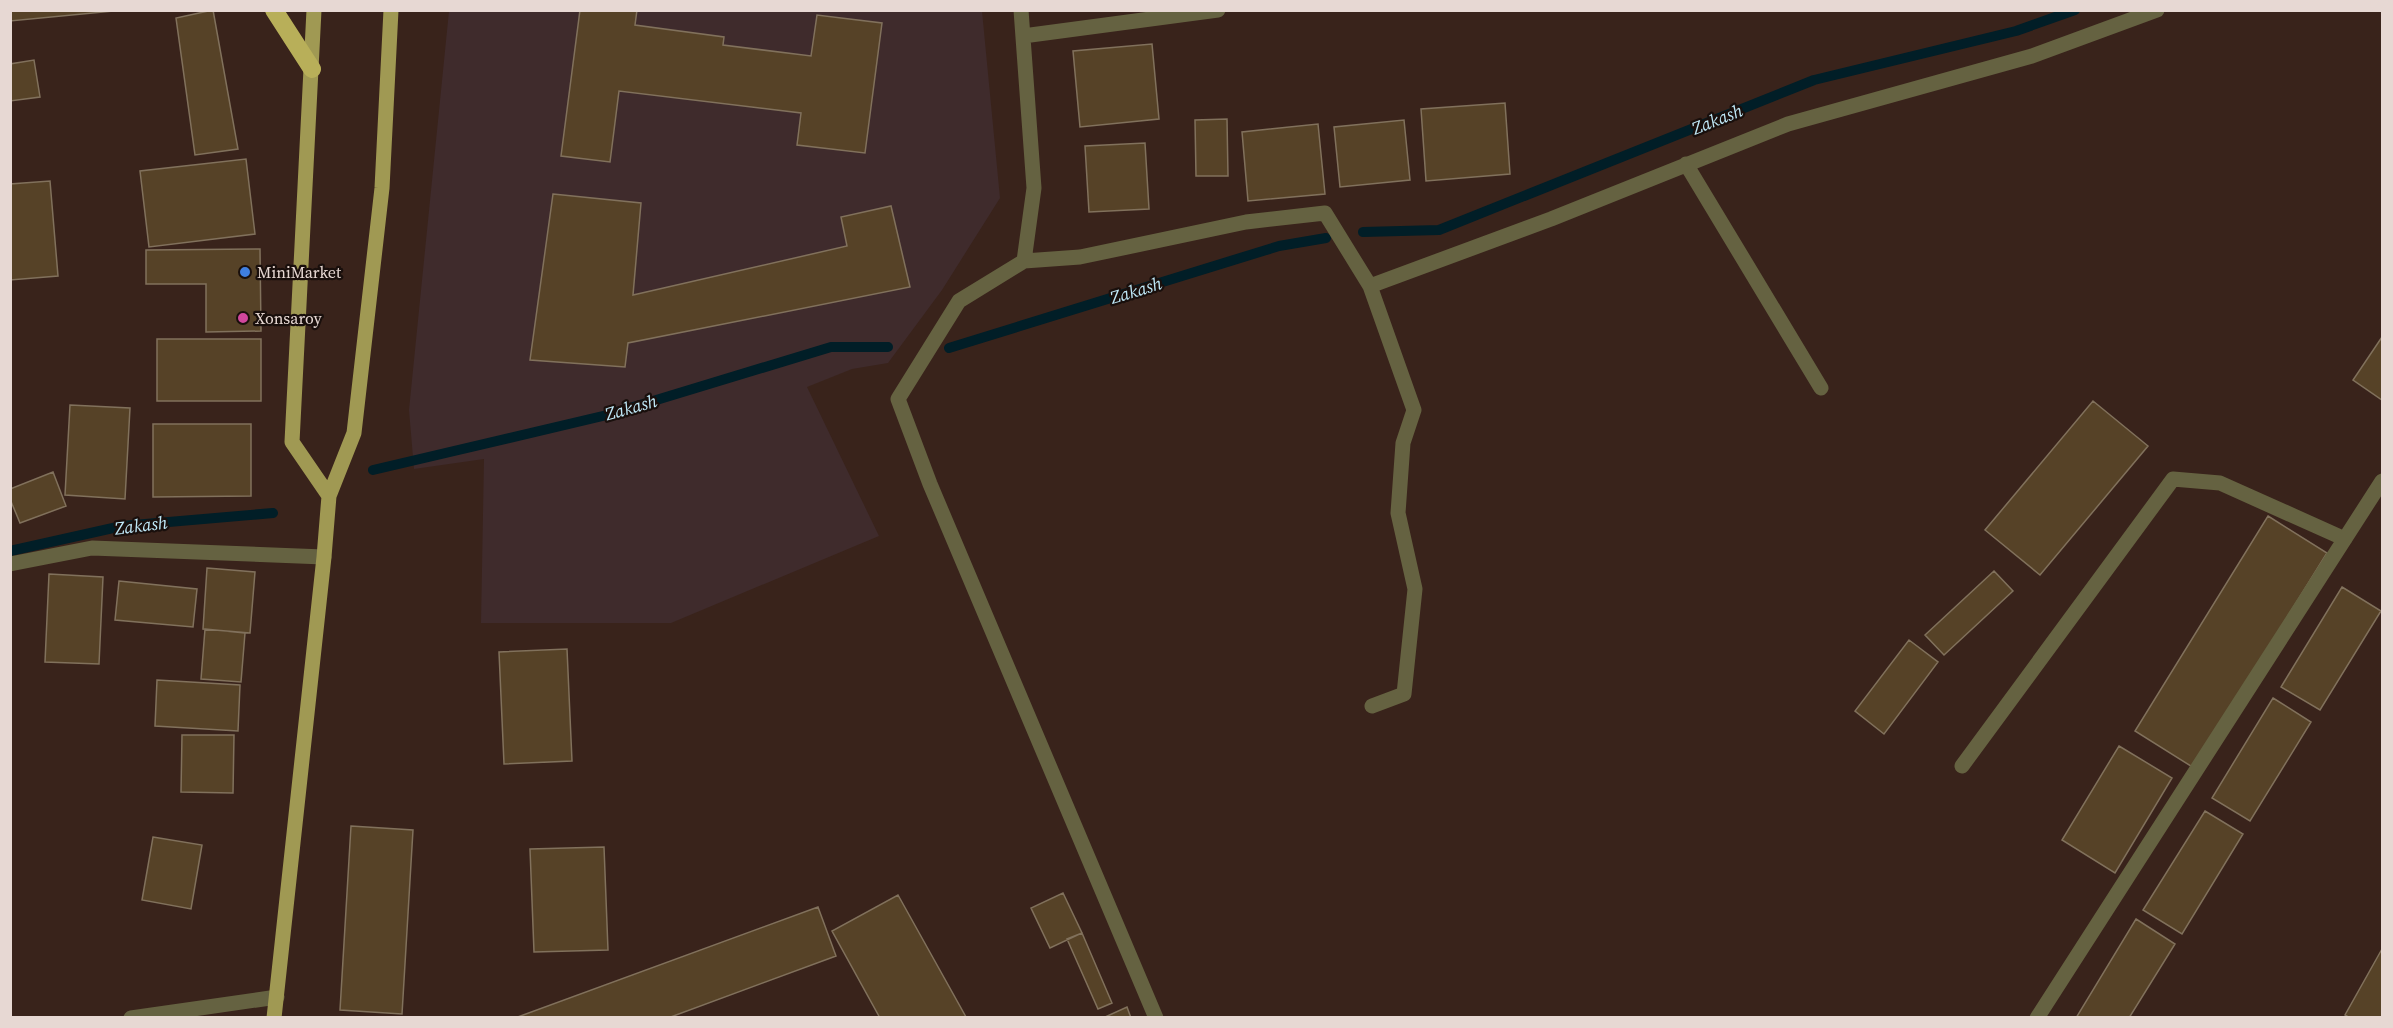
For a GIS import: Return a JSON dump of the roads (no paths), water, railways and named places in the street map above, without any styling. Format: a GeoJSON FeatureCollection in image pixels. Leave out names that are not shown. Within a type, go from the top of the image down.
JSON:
{"type":"FeatureCollection","features":[{"type":"Feature","properties":{"kind":"highway"},"geometry":{"type":"LineString","coordinates":[[274,10],[312,69]]}},
{"type":"Feature","properties":{"kind":"main road"},"geometry":{"type":"LineString","coordinates":[[314,10],[291,442],[329,496]]}},
{"type":"Feature","properties":{"kind":"main road"},"geometry":{"type":"LineString","coordinates":[[274,1017],[329,496],[354,433],[382,188],[390,10]]}},
{"type":"Feature","properties":{"kind":"street"},"geometry":{"type":"LineString","coordinates":[[1021,10],[1034,188],[1024,261]]}},
{"type":"Feature","properties":{"kind":"street"},"geometry":{"type":"LineString","coordinates":[[1023,36],[1218,10]]}},
{"type":"Feature","properties":{"kind":"street"},"geometry":{"type":"LineString","coordinates":[[1370,286],[1551,219],[1788,124],[2032,56],[2157,10]]}},
{"type":"Feature","properties":{"kind":"street"},"geometry":{"type":"LineString","coordinates":[[1686,164],[1821,388]]}},
{"type":"Feature","properties":{"kind":"street"},"geometry":{"type":"LineString","coordinates":[[1156,1017],[930,484],[898,399],[959,301],[1024,261],[1080,257],[1246,222],[1325,213],[1370,286],[1414,410],[1403,444],[1398,513],[1415,590],[1404,694],[1372,706]]}},
{"type":"Feature","properties":{"kind":"street"},"geometry":{"type":"LineString","coordinates":[[1962,766],[2173,479],[2220,483],[2345,539]]}},
{"type":"Feature","properties":{"kind":"street"},"geometry":{"type":"LineString","coordinates":[[2037,1017],[2382,481]]}},
{"type":"Feature","properties":{"kind":"street"},"geometry":{"type":"LineString","coordinates":[[10,564],[92,548],[324,557]]}},
{"type":"Feature","properties":{"kind":"street"},"geometry":{"type":"LineString","coordinates":[[130,1017],[277,997]]}},
{"type":"Feature","properties":{"kind":"waterway","name":"Zakash"},"geometry":{"type":"LineString","coordinates":[[1363,232],[1439,230],[1814,80],[2016,31],[2075,10]]}},
{"type":"Feature","properties":{"kind":"waterway","name":"Zakash"},"geometry":{"type":"LineString","coordinates":[[949,348],[1279,246],[1326,238]]}},
{"type":"Feature","properties":{"kind":"waterway","name":"Zakash"},"geometry":{"type":"LineString","coordinates":[[373,470],[607,415],[831,347],[888,347]]}},
{"type":"Feature","properties":{"kind":"waterway","name":"Zakash"},"geometry":{"type":"LineString","coordinates":[[10,551],[122,526],[273,513]]}},
{"type":"Feature","properties":{"kind":"place","name":"MiniMarket"},"geometry":{"type":"Point","coordinates":[245,272]}},
{"type":"Feature","properties":{"kind":"place","name":"Xonsaroy"},"geometry":{"type":"Point","coordinates":[243,318]}}]}
